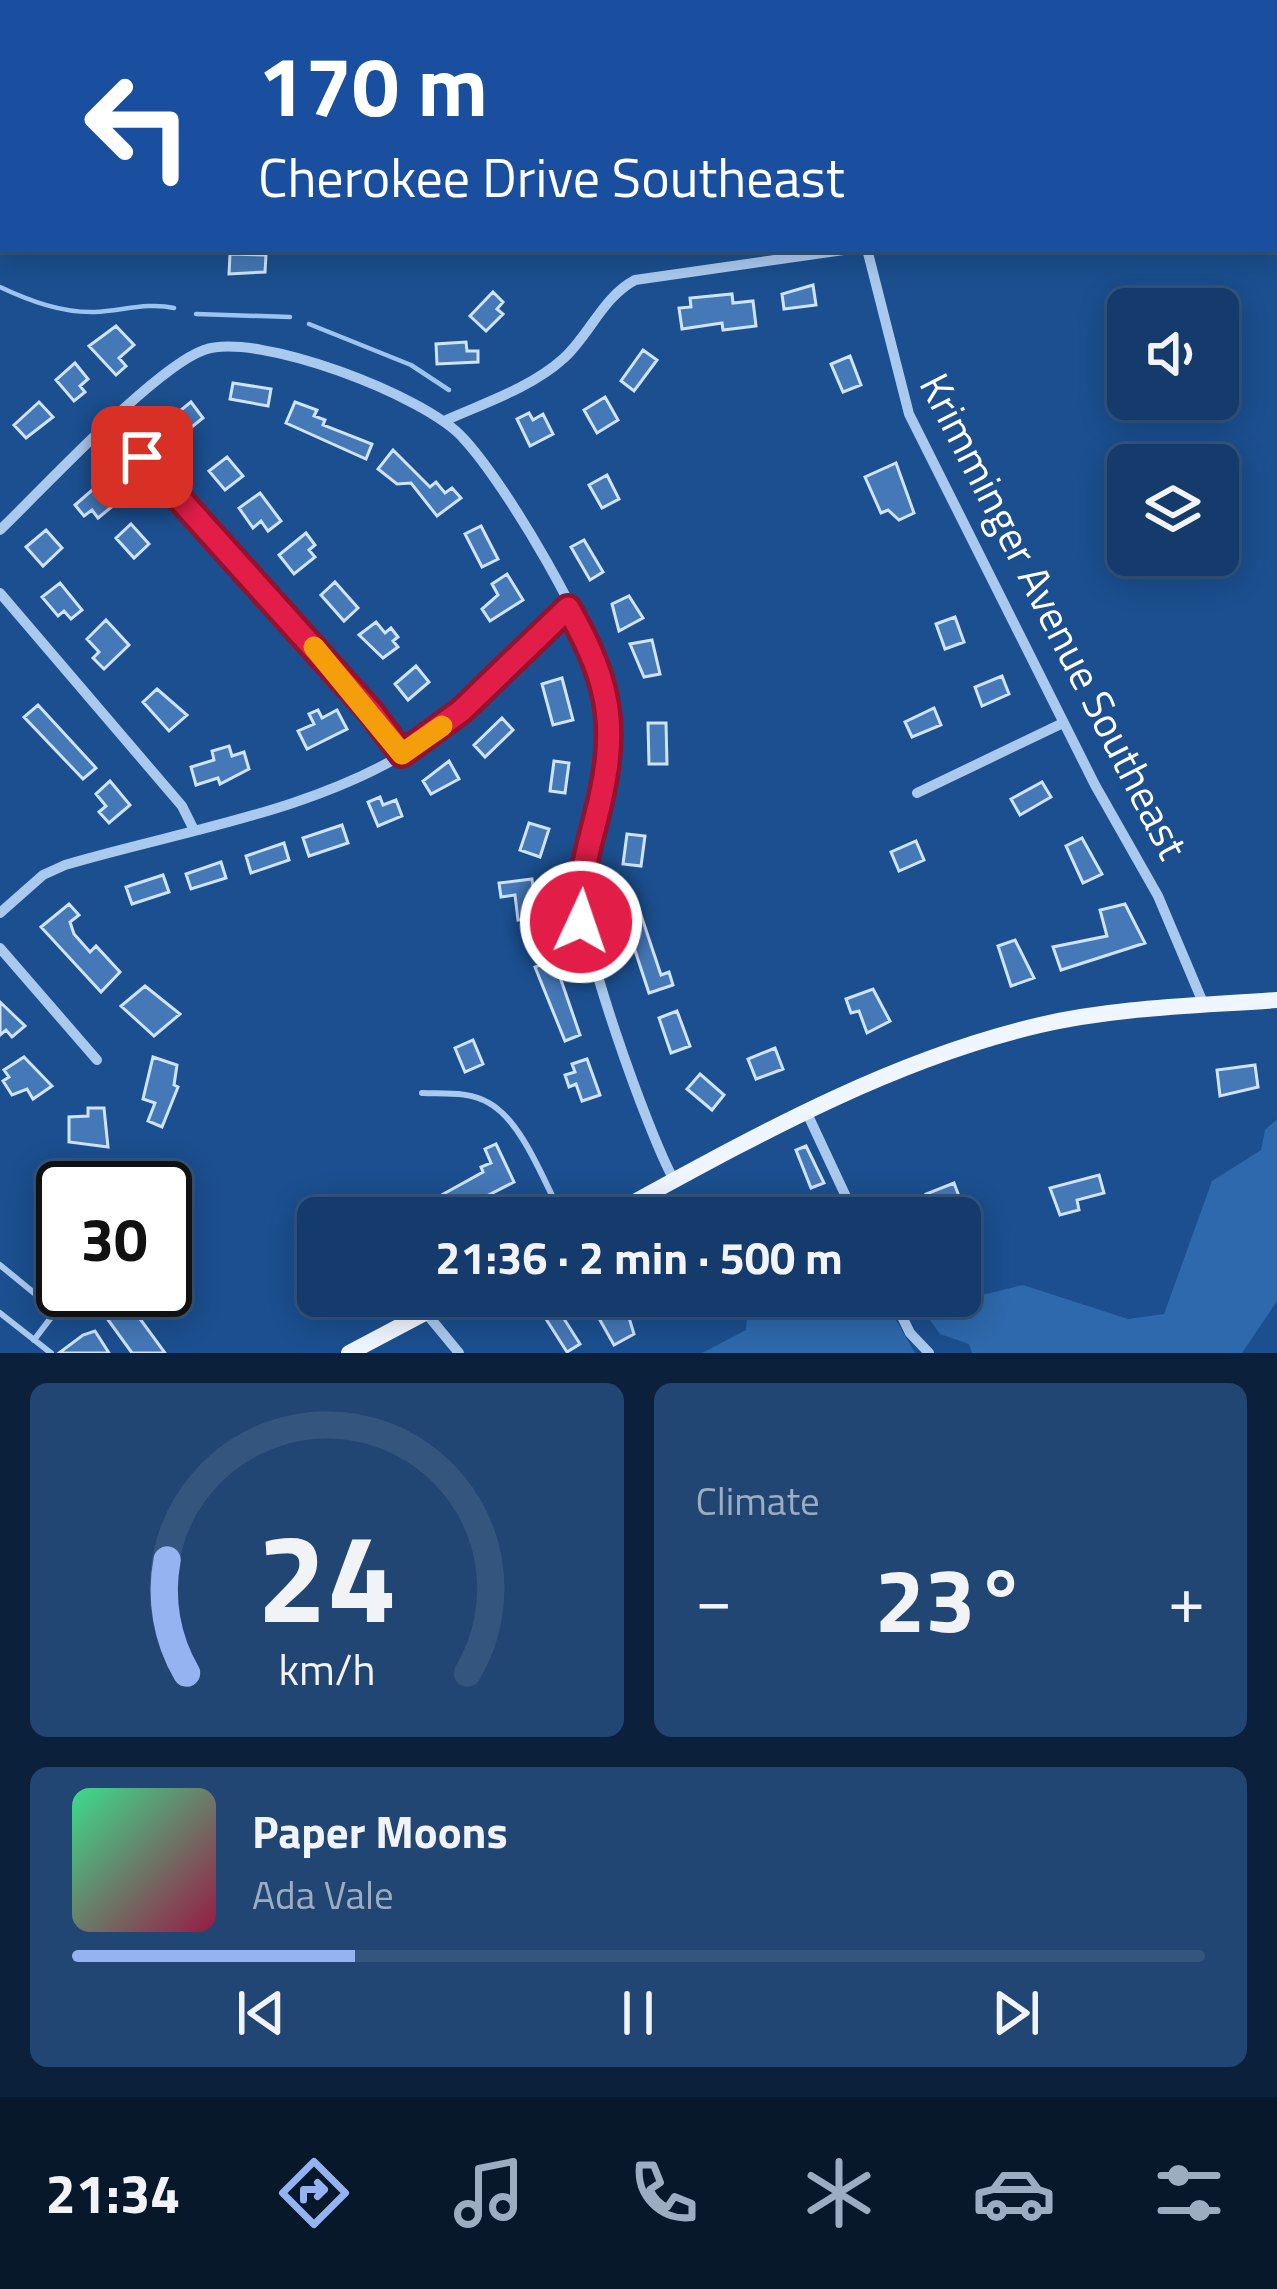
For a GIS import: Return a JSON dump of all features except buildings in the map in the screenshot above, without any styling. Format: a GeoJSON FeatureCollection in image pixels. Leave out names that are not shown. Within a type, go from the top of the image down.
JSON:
{"type":"FeatureCollection","features":[{"type":"Feature","properties":{"kind":"main road"},"geometry":{"type":"LineString","coordinates":[[643,1197],[806,1111],[1039,1025],[1277,1000]]}},
{"type":"Feature","properties":{"kind":"main road"},"geometry":{"type":"LineString","coordinates":[[349,1353],[417,1317]]}},
{"type":"Feature","properties":{"kind":"street"},"geometry":{"type":"LineString","coordinates":[[444,421],[548,371],[576,346],[614,294],[635,280],[830,252]]}},
{"type":"Feature","properties":{"kind":"street","name":"Krimminger Avenue Southeast"},"geometry":{"type":"LineString","coordinates":[[868,252],[909,414],[1064,723],[1158,896],[1204,1005]]}},
{"type":"Feature","properties":{"kind":"street"},"geometry":{"type":"LineString","coordinates":[[0,530],[188,357],[230,345],[291,355],[444,421],[476,453],[568,608],[602,676],[612,732],[583,869],[581,922],[674,1180]]}},
{"type":"Feature","properties":{"kind":"street"},"geometry":{"type":"LineString","coordinates":[[112,423],[371,712],[402,754]]}},
{"type":"Feature","properties":{"kind":"street"},"geometry":{"type":"LineString","coordinates":[[0,593],[182,806],[194,828]]}},
{"type":"Feature","properties":{"kind":"street"},"geometry":{"type":"LineString","coordinates":[[0,914],[43,875],[65,865],[287,803],[402,754],[461,711],[568,608]]}},
{"type":"Feature","properties":{"kind":"street"},"geometry":{"type":"LineString","coordinates":[[917,793],[1064,723]]}},
{"type":"Feature","properties":{"kind":"street"},"geometry":{"type":"LineString","coordinates":[[0,948],[97,1060]]}},
{"type":"Feature","properties":{"kind":"street"},"geometry":{"type":"LineString","coordinates":[[806,1111],[846,1197]]}},
{"type":"Feature","properties":{"kind":"street"},"geometry":{"type":"LineString","coordinates":[[430,1317],[459,1353]]}},
{"type":"Feature","properties":{"kind":"street"},"geometry":{"type":"LineString","coordinates":[[902,1317],[929,1353]]}},
{"type":"Feature","properties":{"kind":"lane"},"geometry":{"type":"LineString","coordinates":[[422,1093],[463,1094],[492,1104],[508,1119],[551,1197]]}},
{"type":"Feature","properties":{"kind":"lane"},"geometry":{"type":"LineString","coordinates":[[0,1265],[56,1311],[34,1340]]}},
{"type":"Feature","properties":{"kind":"lane"},"geometry":{"type":"LineString","coordinates":[[0,1313],[51,1353]]}},
{"type":"Feature","properties":{"kind":"shaded area"},"geometry":{"type":"Polygon","coordinates":[[[1277,1119],[1277,1301],[1242,1353],[972,1353],[969,1344],[940,1334],[930,1320],[981,1317],[981,1295],[1023,1285],[1128,1319],[1164,1314],[1212,1181],[1261,1150],[1265,1130],[1277,1119]]]}},
{"type":"Feature","properties":{"kind":"shaded area"},"geometry":{"type":"Polygon","coordinates":[[[747,1317],[894,1317],[915,1353],[702,1353],[746,1330],[747,1317]]]}},
{"type":"Feature","properties":{"kind":"waterway"},"geometry":{"type":"LineString","coordinates":[[0,287],[70,310],[174,308]]}},
{"type":"Feature","properties":{"kind":"waterway"},"geometry":{"type":"LineString","coordinates":[[196,314],[290,317]]}},
{"type":"Feature","properties":{"kind":"waterway"},"geometry":{"type":"LineString","coordinates":[[309,324],[411,365],[449,390]]}},
{"type":"Feature","properties":{"kind":"slow traffic"},"geometry":{"type":"LineString","coordinates":[[314,647],[402,754],[442,726]]}},
{"type":"Feature","properties":{"kind":"route"},"geometry":{"type":"LineString","coordinates":[[142,457],[371,712],[402,754],[461,711],[568,608],[602,676],[612,732],[583,869],[581,922]]}}]}
